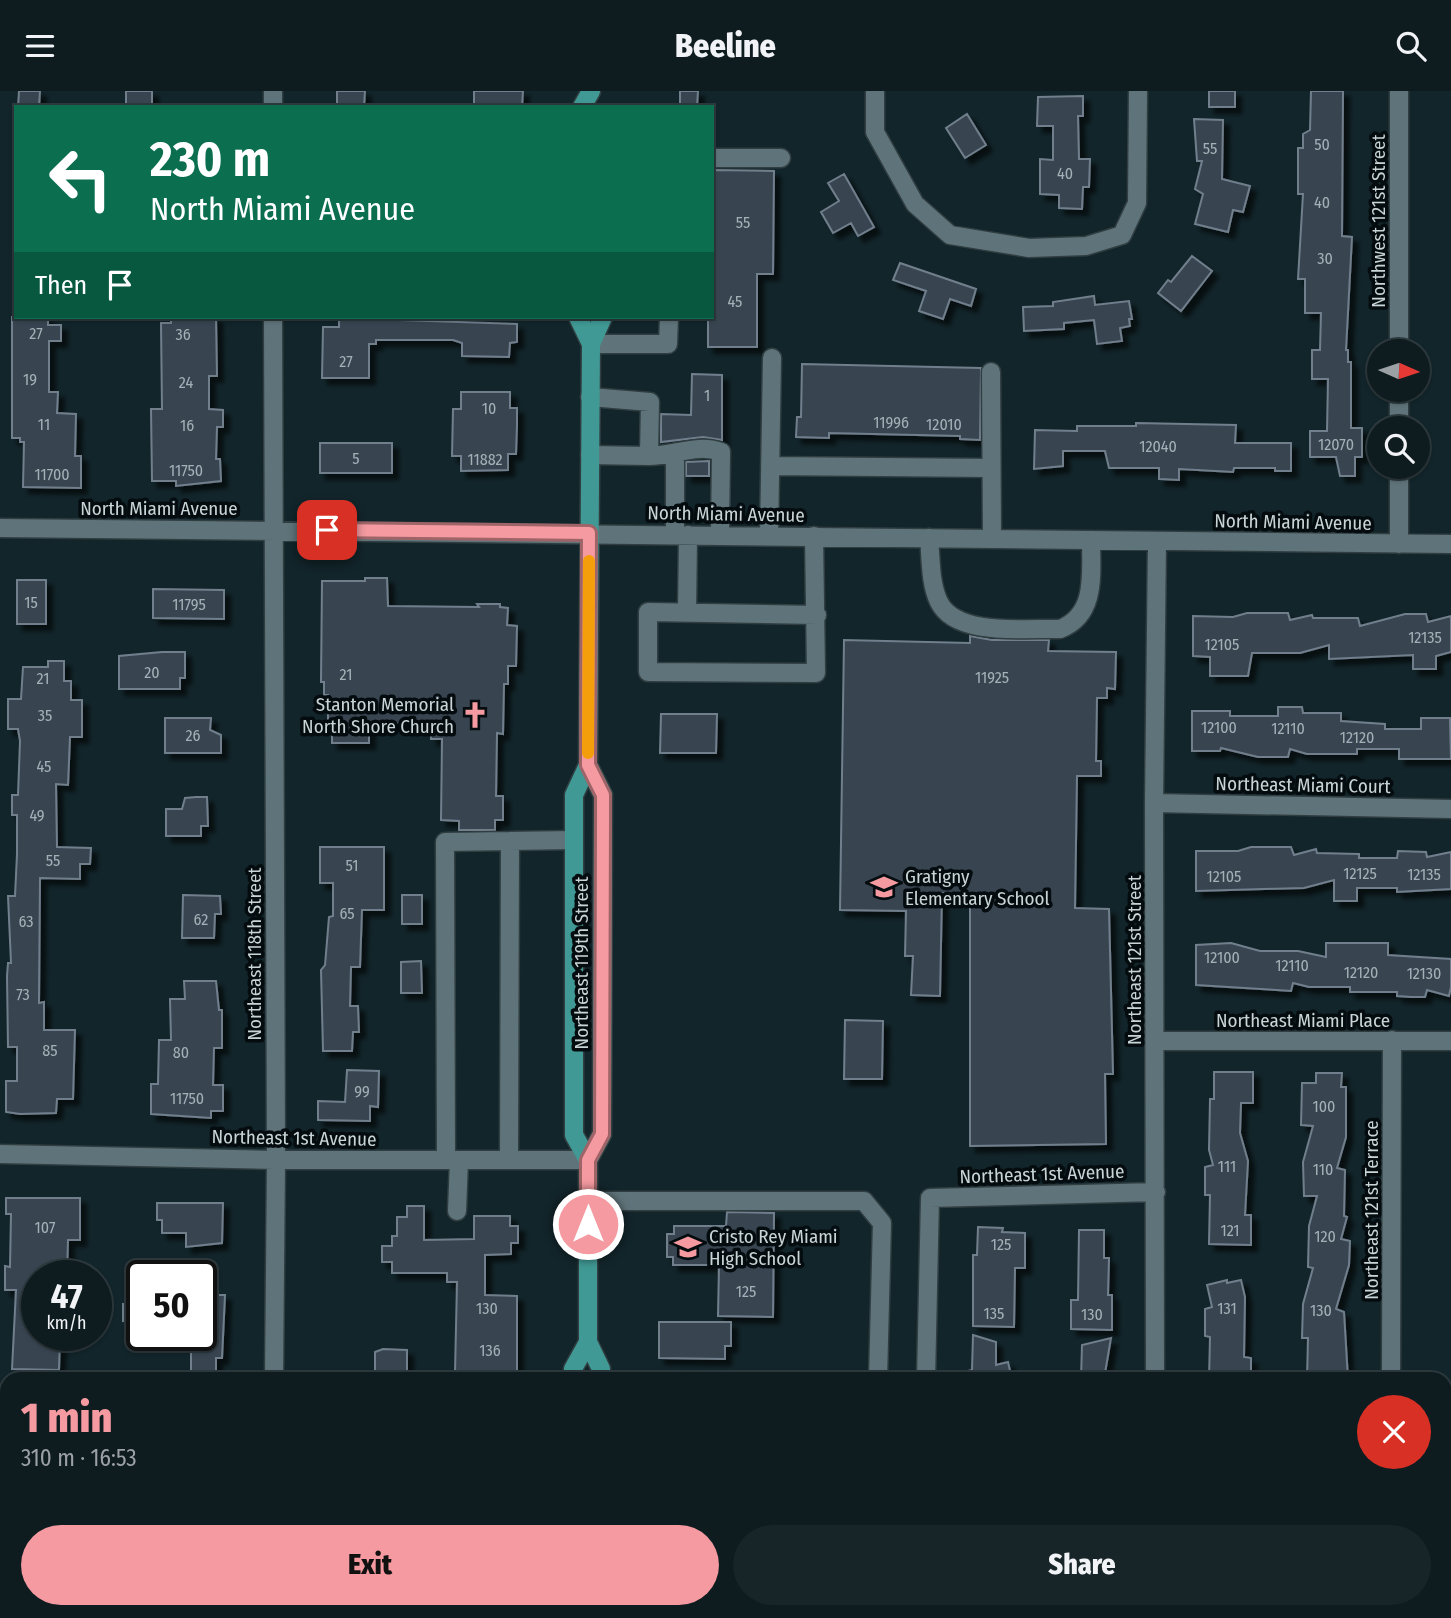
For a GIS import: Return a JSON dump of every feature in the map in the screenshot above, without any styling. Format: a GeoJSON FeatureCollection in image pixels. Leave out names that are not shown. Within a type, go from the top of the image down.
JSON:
{"type":"FeatureCollection","features":[{"type":"Feature","properties":{"kind":"main road"},"geometry":{"type":"LineString","coordinates":[[579,319],[591,344]]}},
{"type":"Feature","properties":{"kind":"main road"},"geometry":{"type":"LineString","coordinates":[[591,344],[602,319]]}},
{"type":"Feature","properties":{"kind":"main road","name":"Northeast 119th Street"},"geometry":{"type":"LineString","coordinates":[[588,1160],[574,1135],[574,795],[588,765],[591,344]]}},
{"type":"Feature","properties":{"kind":"main road","name":"Northeast 119th Street"},"geometry":{"type":"LineString","coordinates":[[588,765],[603,795],[602,1134],[588,1160],[588,1342],[601,1372]]}},
{"type":"Feature","properties":{"kind":"main road","name":"Northeast 119th Street"},"geometry":{"type":"LineString","coordinates":[[573,1372],[588,1342]]}},
{"type":"Feature","properties":{"kind":"street"},"geometry":{"type":"LineString","coordinates":[[875,91],[875,132],[915,204],[950,235],[1029,248],[1086,246],[1122,235],[1137,203],[1138,91]]}},
{"type":"Feature","properties":{"kind":"street","name":"Northwest 121st Street"},"geometry":{"type":"LineString","coordinates":[[1399,91],[1399,339]]}},
{"type":"Feature","properties":{"kind":"street"},"geometry":{"type":"LineString","coordinates":[[714,158],[781,158]]}},
{"type":"Feature","properties":{"kind":"street","name":"Northeast 118th Street"},"geometry":{"type":"LineString","coordinates":[[273,319],[276,1160],[274,1372]]}},
{"type":"Feature","properties":{"kind":"street"},"geometry":{"type":"LineString","coordinates":[[591,344],[668,344],[669,319]]}},
{"type":"Feature","properties":{"kind":"street"},"geometry":{"type":"LineString","coordinates":[[769,536],[772,358]]}},
{"type":"Feature","properties":{"kind":"street"},"geometry":{"type":"LineString","coordinates":[[991,372],[992,539]]}},
{"type":"Feature","properties":{"kind":"street"},"geometry":{"type":"LineString","coordinates":[[590,397],[650,401],[649,456]]}},
{"type":"Feature","properties":{"kind":"street"},"geometry":{"type":"LineString","coordinates":[[590,455],[649,456],[675,454],[689,449],[721,452],[720,535]]}},
{"type":"Feature","properties":{"kind":"street"},"geometry":{"type":"LineString","coordinates":[[675,454],[687,613]]}},
{"type":"Feature","properties":{"kind":"street"},"geometry":{"type":"LineString","coordinates":[[771,466],[990,468]]}},
{"type":"Feature","properties":{"kind":"street"},"geometry":{"type":"LineString","coordinates":[[1399,479],[1399,544]]}},
{"type":"Feature","properties":{"kind":"street","name":"North Miami Avenue"},"geometry":{"type":"LineString","coordinates":[[0,528],[1451,544]]}},
{"type":"Feature","properties":{"kind":"street"},"geometry":{"type":"LineString","coordinates":[[814,536],[817,615],[816,673],[648,672],[648,612],[817,615]]}},
{"type":"Feature","properties":{"kind":"street"},"geometry":{"type":"LineString","coordinates":[[929,538],[938,600],[954,619],[969,626],[1060,629],[1071,625],[1082,614],[1088,599],[1091,540]]}},
{"type":"Feature","properties":{"kind":"street","name":"Northeast 121st Street"},"geometry":{"type":"LineString","coordinates":[[1155,1372],[1154,803],[1157,541]]}},
{"type":"Feature","properties":{"kind":"street","name":"Northeast Miami Court"},"geometry":{"type":"LineString","coordinates":[[1154,803],[1451,809]]}},
{"type":"Feature","properties":{"kind":"street"},"geometry":{"type":"LineString","coordinates":[[457,1211],[452,1160],[445,842],[575,840]]}},
{"type":"Feature","properties":{"kind":"street"},"geometry":{"type":"LineString","coordinates":[[509,1160],[510,841]]}},
{"type":"Feature","properties":{"kind":"street","name":"Northeast 121st Terrace"},"geometry":{"type":"LineString","coordinates":[[1391,1372],[1392,1040]]}},
{"type":"Feature","properties":{"kind":"street","name":"Northeast Miami Place"},"geometry":{"type":"LineString","coordinates":[[1155,1041],[1451,1041]]}},
{"type":"Feature","properties":{"kind":"street","name":"Northeast 1st Avenue"},"geometry":{"type":"LineString","coordinates":[[0,1154],[276,1160],[588,1160]]}},
{"type":"Feature","properties":{"kind":"street","name":"Northeast 1st Avenue"},"geometry":{"type":"LineString","coordinates":[[926,1372],[930,1198],[1156,1192]]}},
{"type":"Feature","properties":{"kind":"street"},"geometry":{"type":"LineString","coordinates":[[588,1201],[864,1201],[883,1223],[878,1372]]}},
{"type":"Feature","properties":{"kind":"building"},"geometry":{"type":"Polygon","coordinates":[[[19,91],[40,91],[39,105],[18,105],[19,91]]]}},
{"type":"Feature","properties":{"kind":"building"},"geometry":{"type":"Polygon","coordinates":[[[126,91],[152,91],[152,105],[126,105],[126,91]]]}},
{"type":"Feature","properties":{"kind":"building"},"geometry":{"type":"Polygon","coordinates":[[[337,91],[365,91],[364,105],[337,105],[337,91]]]}},
{"type":"Feature","properties":{"kind":"building"},"geometry":{"type":"Polygon","coordinates":[[[474,91],[523,91],[522,105],[474,105],[474,91]]]}},
{"type":"Feature","properties":{"kind":"building"},"geometry":{"type":"Polygon","coordinates":[[[680,91],[698,91],[697,105],[680,105],[680,91]]]}},
{"type":"Feature","properties":{"kind":"building"},"geometry":{"type":"Polygon","coordinates":[[[1209,91],[1235,91],[1235,107],[1209,107],[1209,91]]]}},
{"type":"Feature","properties":{"kind":"building"},"geometry":{"type":"Polygon","coordinates":[[[1311,91],[1343,91],[1342,236],[1352,237],[1346,350],[1348,362],[1351,362],[1351,428],[1362,428],[1362,457],[1355,457],[1355,476],[1340,476],[1336,457],[1310,457],[1310,431],[1327,431],[1328,379],[1312,379],[1312,350],[1320,350],[1321,313],[1305,313],[1305,279],[1298,279],[1303,194],[1298,194],[1298,148],[1303,148],[1303,134],[1310,130],[1311,91]]]}},
{"type":"Feature","properties":{"kind":"building"},"geometry":{"type":"Polygon","coordinates":[[[1083,96],[1083,116],[1078,116],[1079,159],[1090,159],[1089,187],[1083,187],[1082,209],[1059,208],[1059,195],[1040,194],[1040,159],[1053,160],[1053,126],[1037,126],[1038,97],[1083,96]]]}},
{"type":"Feature","properties":{"kind":"building"},"geometry":{"type":"Polygon","coordinates":[[[967,114],[986,145],[965,158],[946,128],[967,114]]]}},
{"type":"Feature","properties":{"kind":"building"},"geometry":{"type":"Polygon","coordinates":[[[1194,119],[1223,120],[1222,179],[1250,186],[1243,212],[1233,210],[1228,232],[1195,224],[1203,194],[1195,189],[1202,161],[1197,161],[1194,119]]]}},
{"type":"Feature","properties":{"kind":"building"},"geometry":{"type":"Polygon","coordinates":[[[714,170],[774,171],[773,274],[757,274],[757,347],[708,347],[708,319],[714,319],[714,170]]]}},
{"type":"Feature","properties":{"kind":"building"},"geometry":{"type":"Polygon","coordinates":[[[844,174],[874,227],[858,236],[851,223],[833,233],[821,212],[839,201],[828,183],[844,174]]]}},
{"type":"Feature","properties":{"kind":"building"},"geometry":{"type":"Polygon","coordinates":[[[1192,256],[1212,271],[1181,311],[1158,293],[1168,280],[1171,282],[1192,256]]]}},
{"type":"Feature","properties":{"kind":"building"},"geometry":{"type":"Polygon","coordinates":[[[900,263],[976,289],[971,306],[950,299],[943,319],[919,311],[926,291],[893,280],[900,263]]]}},
{"type":"Feature","properties":{"kind":"building"},"geometry":{"type":"Polygon","coordinates":[[[1094,296],[1095,305],[1129,301],[1132,319],[1129,319],[1130,326],[1120,328],[1122,341],[1097,344],[1094,320],[1064,323],[1064,329],[1024,331],[1023,307],[1053,306],[1053,302],[1094,296]]]}},
{"type":"Feature","properties":{"kind":"building"},"geometry":{"type":"Polygon","coordinates":[[[12,317],[48,319],[48,325],[61,325],[61,341],[49,341],[49,392],[58,392],[57,413],[76,414],[75,456],[81,456],[81,488],[23,487],[24,442],[20,442],[20,438],[12,438],[12,317]]]}},
{"type":"Feature","properties":{"kind":"building"},"geometry":{"type":"Polygon","coordinates":[[[171,319],[216,319],[217,376],[209,376],[209,409],[223,410],[223,427],[217,427],[216,459],[220,459],[221,481],[176,486],[176,481],[152,481],[151,409],[162,409],[161,323],[171,323],[171,319]]]}},
{"type":"Feature","properties":{"kind":"building"},"geometry":{"type":"Polygon","coordinates":[[[339,319],[517,324],[517,342],[510,343],[509,357],[462,356],[462,343],[453,340],[376,340],[376,344],[369,344],[369,378],[322,378],[323,327],[339,327],[339,319]]]}},
{"type":"Feature","properties":{"kind":"building"},"geometry":{"type":"Polygon","coordinates":[[[802,364],[981,368],[980,440],[960,439],[960,436],[829,433],[829,438],[796,437],[797,417],[801,417],[802,364]]]}},
{"type":"Feature","properties":{"kind":"building"},"geometry":{"type":"Polygon","coordinates":[[[692,374],[722,375],[722,440],[703,437],[661,442],[661,414],[691,415],[692,374]]]}},
{"type":"Feature","properties":{"kind":"building"},"geometry":{"type":"Polygon","coordinates":[[[461,392],[510,392],[510,408],[517,408],[517,425],[516,454],[508,454],[508,470],[461,471],[461,456],[452,456],[453,409],[461,409],[461,392]]]}},
{"type":"Feature","properties":{"kind":"building"},"geometry":{"type":"Polygon","coordinates":[[[1136,423],[1236,425],[1235,443],[1291,443],[1291,471],[1275,471],[1275,468],[1234,468],[1233,472],[1179,469],[1179,480],[1159,479],[1159,468],[1109,468],[1105,451],[1063,451],[1063,466],[1034,469],[1035,430],[1077,431],[1077,426],[1136,426],[1136,423]]]}},
{"type":"Feature","properties":{"kind":"building"},"geometry":{"type":"Polygon","coordinates":[[[320,443],[392,443],[392,473],[320,473],[320,443]]]}},
{"type":"Feature","properties":{"kind":"building"},"geometry":{"type":"Polygon","coordinates":[[[709,461],[709,476],[686,476],[686,462],[709,461]]]}},
{"type":"Feature","properties":{"kind":"building"},"geometry":{"type":"Polygon","coordinates":[[[365,578],[387,578],[388,606],[479,607],[477,604],[500,604],[500,607],[508,608],[507,625],[517,626],[516,666],[508,666],[508,684],[504,684],[503,734],[497,733],[496,796],[503,796],[503,820],[495,820],[495,830],[459,830],[459,821],[441,820],[442,739],[431,739],[432,724],[369,723],[369,743],[332,743],[332,729],[328,729],[328,695],[324,695],[324,682],[321,682],[322,581],[365,581],[365,578]]]}},
{"type":"Feature","properties":{"kind":"building"},"geometry":{"type":"Polygon","coordinates":[[[17,580],[46,580],[46,624],[17,624],[17,580]]]}},
{"type":"Feature","properties":{"kind":"building"},"geometry":{"type":"Polygon","coordinates":[[[153,589],[224,590],[224,619],[153,618],[153,589]]]}},
{"type":"Feature","properties":{"kind":"building"},"geometry":{"type":"Polygon","coordinates":[[[1247,613],[1288,613],[1290,620],[1312,615],[1313,618],[1358,618],[1360,626],[1405,614],[1426,614],[1428,622],[1451,616],[1451,652],[1436,656],[1436,669],[1413,669],[1413,655],[1329,659],[1329,645],[1300,653],[1252,653],[1248,676],[1210,676],[1210,657],[1193,656],[1193,616],[1233,617],[1247,613]]]}},
{"type":"Feature","properties":{"kind":"building"},"geometry":{"type":"Polygon","coordinates":[[[970,636],[992,640],[1049,640],[1048,651],[1116,652],[1115,689],[1107,688],[1107,698],[1097,698],[1096,761],[1101,761],[1101,776],[1077,776],[1075,908],[1109,909],[1113,1074],[1105,1074],[1106,1144],[970,1146],[970,893],[942,893],[940,996],[911,995],[913,956],[905,956],[906,911],[840,910],[844,640],[970,643],[970,636]]]}},
{"type":"Feature","properties":{"kind":"building"},"geometry":{"type":"Polygon","coordinates":[[[185,652],[185,678],[180,678],[180,689],[119,689],[119,656],[185,652]]]}},
{"type":"Feature","properties":{"kind":"building"},"geometry":{"type":"Polygon","coordinates":[[[48,661],[64,661],[64,681],[71,681],[71,700],[82,700],[82,737],[70,737],[68,785],[56,784],[57,847],[91,848],[90,864],[80,864],[80,879],[40,878],[39,1003],[44,1002],[44,1030],[75,1030],[73,1099],[57,1099],[56,1113],[20,1114],[6,1112],[6,1081],[17,1081],[17,1047],[8,1047],[7,976],[8,963],[11,963],[8,896],[15,896],[17,854],[17,815],[12,815],[12,795],[18,795],[20,741],[18,729],[8,729],[8,699],[21,699],[23,667],[48,667],[48,661]]]}},
{"type":"Feature","properties":{"kind":"building"},"geometry":{"type":"Polygon","coordinates":[[[1278,707],[1302,707],[1303,713],[1341,713],[1341,721],[1385,724],[1385,729],[1421,729],[1421,718],[1450,718],[1451,759],[1399,759],[1399,749],[1357,749],[1357,754],[1307,754],[1290,749],[1288,757],[1258,757],[1221,748],[1220,751],[1192,751],[1192,711],[1230,711],[1230,716],[1278,716],[1278,707]]]}},
{"type":"Feature","properties":{"kind":"building"},"geometry":{"type":"Polygon","coordinates":[[[661,714],[717,714],[716,753],[660,753],[661,714]]]}},
{"type":"Feature","properties":{"kind":"building"},"geometry":{"type":"Polygon","coordinates":[[[165,718],[211,718],[210,730],[221,735],[221,753],[165,753],[165,718]]]}},
{"type":"Feature","properties":{"kind":"building"},"geometry":{"type":"Polygon","coordinates":[[[207,797],[208,826],[201,826],[201,836],[166,836],[166,809],[182,809],[185,798],[207,797]]]}},
{"type":"Feature","properties":{"kind":"building"},"geometry":{"type":"Polygon","coordinates":[[[320,847],[384,847],[384,910],[362,910],[360,967],[351,967],[350,1006],[358,1006],[359,1032],[353,1032],[352,1051],[323,1051],[321,970],[325,965],[329,917],[333,916],[333,883],[320,883],[320,847]]]}},
{"type":"Feature","properties":{"kind":"building"},"geometry":{"type":"Polygon","coordinates":[[[1251,847],[1291,847],[1294,855],[1316,849],[1317,853],[1359,854],[1359,858],[1397,858],[1398,851],[1426,852],[1427,857],[1451,852],[1451,889],[1397,892],[1397,888],[1357,888],[1357,901],[1334,901],[1334,880],[1304,888],[1196,891],[1196,851],[1238,851],[1251,847]]]}},
{"type":"Feature","properties":{"kind":"building"},"geometry":{"type":"Polygon","coordinates":[[[183,895],[220,896],[221,914],[215,914],[214,938],[182,938],[183,895]]]}},
{"type":"Feature","properties":{"kind":"building"},"geometry":{"type":"Polygon","coordinates":[[[402,895],[422,895],[422,924],[402,924],[402,895]]]}},
{"type":"Feature","properties":{"kind":"building"},"geometry":{"type":"Polygon","coordinates":[[[1231,943],[1260,951],[1298,951],[1326,957],[1326,943],[1388,943],[1388,955],[1451,959],[1451,987],[1449,996],[1427,990],[1425,997],[1411,997],[1397,996],[1397,992],[1350,992],[1350,987],[1309,987],[1293,983],[1291,991],[1196,985],[1196,945],[1231,943]]]}},
{"type":"Feature","properties":{"kind":"building"},"geometry":{"type":"Polygon","coordinates":[[[421,961],[422,993],[401,993],[401,962],[421,961]]]}},
{"type":"Feature","properties":{"kind":"building"},"geometry":{"type":"Polygon","coordinates":[[[184,981],[216,981],[219,1010],[222,1010],[222,1048],[214,1048],[213,1085],[223,1085],[223,1111],[211,1111],[211,1118],[151,1114],[151,1084],[158,1084],[159,1040],[171,1040],[170,999],[185,999],[184,981]]]}},
{"type":"Feature","properties":{"kind":"building"},"geometry":{"type":"Polygon","coordinates":[[[845,1020],[883,1021],[882,1079],[844,1079],[845,1020]]]}},
{"type":"Feature","properties":{"kind":"building"},"geometry":{"type":"Polygon","coordinates":[[[347,1070],[379,1071],[378,1107],[370,1106],[370,1121],[318,1120],[318,1101],[345,1102],[347,1070]]]}},
{"type":"Feature","properties":{"kind":"building"},"geometry":{"type":"Polygon","coordinates":[[[1214,1072],[1253,1072],[1253,1103],[1241,1103],[1240,1133],[1248,1161],[1245,1215],[1251,1215],[1251,1245],[1209,1244],[1210,1195],[1205,1195],[1205,1167],[1213,1165],[1209,1150],[1210,1099],[1214,1099],[1214,1072]]]}},
{"type":"Feature","properties":{"kind":"building"},"geometry":{"type":"Polygon","coordinates":[[[1316,1073],[1342,1073],[1341,1087],[1346,1087],[1346,1137],[1337,1168],[1345,1170],[1344,1216],[1347,1217],[1341,1239],[1350,1241],[1349,1265],[1336,1309],[1344,1312],[1348,1372],[1307,1372],[1308,1338],[1302,1338],[1303,1304],[1313,1268],[1308,1267],[1309,1226],[1317,1196],[1304,1196],[1303,1162],[1313,1126],[1301,1125],[1302,1083],[1316,1083],[1316,1073]]]}},
{"type":"Feature","properties":{"kind":"building"},"geometry":{"type":"Polygon","coordinates":[[[6,1198],[80,1198],[80,1240],[68,1240],[67,1260],[21,1260],[21,1351],[60,1351],[59,1370],[12,1369],[16,1290],[5,1290],[5,1266],[10,1267],[11,1214],[6,1214],[6,1198]]]}},
{"type":"Feature","properties":{"kind":"building"},"geometry":{"type":"Polygon","coordinates":[[[157,1203],[223,1203],[222,1243],[186,1247],[186,1233],[162,1233],[162,1220],[157,1220],[157,1203]]]}},
{"type":"Feature","properties":{"kind":"building"},"geometry":{"type":"Polygon","coordinates":[[[407,1206],[424,1206],[424,1240],[474,1239],[474,1216],[510,1216],[510,1226],[518,1226],[518,1243],[511,1243],[511,1254],[485,1255],[485,1295],[517,1296],[517,1372],[455,1372],[457,1282],[447,1282],[447,1273],[392,1273],[392,1262],[382,1262],[382,1246],[392,1246],[392,1236],[397,1236],[397,1217],[407,1217],[407,1206]]]}},
{"type":"Feature","properties":{"kind":"building"},"geometry":{"type":"Polygon","coordinates":[[[727,1212],[774,1213],[773,1317],[718,1316],[719,1265],[673,1265],[673,1257],[667,1257],[667,1234],[674,1234],[674,1226],[726,1226],[727,1212]]]}},
{"type":"Feature","properties":{"kind":"building"},"geometry":{"type":"Polygon","coordinates":[[[978,1227],[1003,1228],[1002,1232],[1025,1233],[1025,1268],[1015,1268],[1014,1327],[973,1326],[973,1255],[977,1255],[978,1227]]]}},
{"type":"Feature","properties":{"kind":"building"},"geometry":{"type":"Polygon","coordinates":[[[1079,1230],[1104,1230],[1104,1258],[1109,1258],[1108,1295],[1112,1295],[1112,1330],[1071,1329],[1071,1300],[1078,1300],[1079,1230]]]}},
{"type":"Feature","properties":{"kind":"building"},"geometry":{"type":"Polygon","coordinates":[[[1241,1280],[1245,1297],[1244,1357],[1251,1358],[1251,1372],[1209,1372],[1210,1337],[1205,1336],[1205,1309],[1212,1307],[1207,1285],[1241,1280]]]}},
{"type":"Feature","properties":{"kind":"building"},"geometry":{"type":"Polygon","coordinates":[[[217,1295],[225,1295],[222,1358],[216,1358],[216,1372],[191,1372],[191,1351],[217,1351],[217,1295]]]}},
{"type":"Feature","properties":{"kind":"building"},"geometry":{"type":"Polygon","coordinates":[[[123,1304],[126,1304],[126,1321],[123,1321],[123,1304]]]}},
{"type":"Feature","properties":{"kind":"building"},"geometry":{"type":"Polygon","coordinates":[[[659,1322],[731,1322],[731,1346],[725,1346],[725,1359],[659,1358],[659,1322]]]}},
{"type":"Feature","properties":{"kind":"building"},"geometry":{"type":"Polygon","coordinates":[[[973,1335],[996,1342],[996,1365],[1008,1362],[1010,1372],[963,1372],[972,1370],[973,1335]]]}},
{"type":"Feature","properties":{"kind":"building"},"geometry":{"type":"Polygon","coordinates":[[[1111,1338],[1105,1372],[1081,1372],[1082,1345],[1111,1338]]]}},
{"type":"Feature","properties":{"kind":"building"},"geometry":{"type":"Polygon","coordinates":[[[383,1349],[407,1350],[407,1372],[375,1372],[375,1352],[383,1349]]]}},
{"type":"Feature","properties":{"kind":"slow traffic"},"geometry":{"type":"LineString","coordinates":[[588,753],[589,561]]}},
{"type":"Feature","properties":{"kind":"place","name":"Stanton Memorial North Shore Church"},"geometry":{"type":"Point","coordinates":[475,715]}},
{"type":"Feature","properties":{"kind":"place","name":"Gratigny Elementary School"},"geometry":{"type":"Point","coordinates":[884,887]}},
{"type":"Feature","properties":{"kind":"place","name":"Cristo Rey Miami High School"},"geometry":{"type":"Point","coordinates":[688,1247]}},
{"type":"Feature","properties":{"kind":"route"},"geometry":{"type":"LineString","coordinates":[[327,530],[589,533],[588,765],[603,795],[603,821],[602,1134],[588,1160],[588,1224]]}}]}
